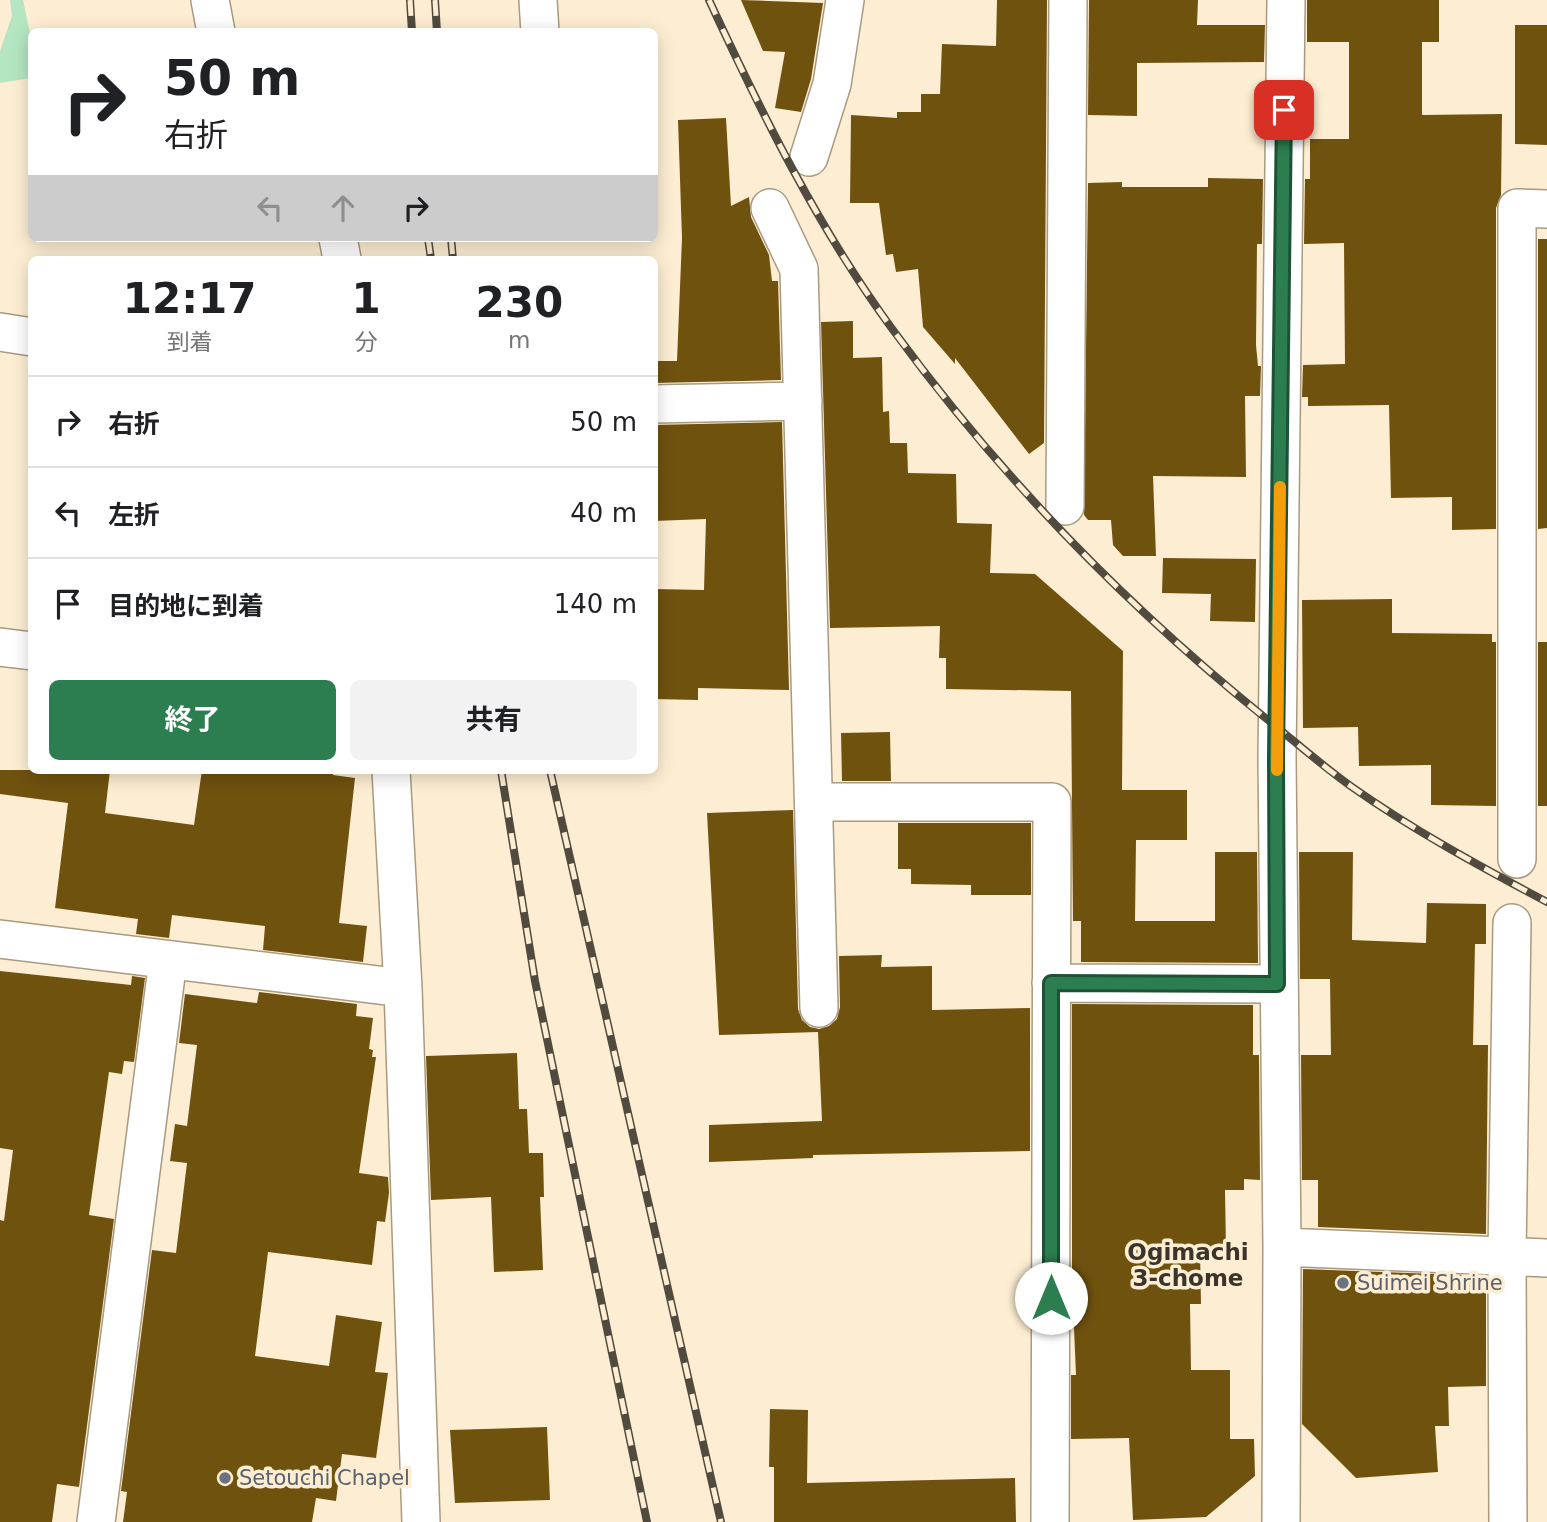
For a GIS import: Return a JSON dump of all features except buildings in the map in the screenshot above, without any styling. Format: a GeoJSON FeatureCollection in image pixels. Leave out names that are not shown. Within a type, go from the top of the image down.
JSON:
{"type":"FeatureCollection","features":[{"type":"Feature","properties":{"kind":"street"},"geometry":{"type":"LineString","coordinates":[[210,0],[215,28]]}},
{"type":"Feature","properties":{"kind":"street"},"geometry":{"type":"LineString","coordinates":[[538,0],[540,28]]}},
{"type":"Feature","properties":{"kind":"street"},"geometry":{"type":"LineString","coordinates":[[809,157],[832,84],[845,0]]}},
{"type":"Feature","properties":{"kind":"street"},"geometry":{"type":"LineString","coordinates":[[1065,506],[1068,0]]}},
{"type":"Feature","properties":{"kind":"street"},"geometry":{"type":"LineString","coordinates":[[1281,1522],[1282,1247],[1276,758],[1286,0]]}},
{"type":"Feature","properties":{"kind":"street"},"geometry":{"type":"LineString","coordinates":[[770,208],[799,269],[816,802],[819,1008]]}},
{"type":"Feature","properties":{"kind":"street"},"geometry":{"type":"LineString","coordinates":[[1517,859],[1517,208],[1547,209]]}},
{"type":"Feature","properties":{"kind":"street"},"geometry":{"type":"LineString","coordinates":[[0,332],[28,336]]}},
{"type":"Feature","properties":{"kind":"street"},"geometry":{"type":"LineString","coordinates":[[658,404],[803,401]]}},
{"type":"Feature","properties":{"kind":"street"},"geometry":{"type":"LineString","coordinates":[[0,647],[28,650]]}},
{"type":"Feature","properties":{"kind":"street"},"geometry":{"type":"LineString","coordinates":[[391,774],[403,988],[421,1522]]}},
{"type":"Feature","properties":{"kind":"street"},"geometry":{"type":"LineString","coordinates":[[816,802],[1052,802],[1050,1522]]}},
{"type":"Feature","properties":{"kind":"street"},"geometry":{"type":"LineString","coordinates":[[1508,1522],[1507,1256],[1512,923]]}},
{"type":"Feature","properties":{"kind":"street"},"geometry":{"type":"LineString","coordinates":[[0,939],[403,988]]}},
{"type":"Feature","properties":{"kind":"street"},"geometry":{"type":"LineString","coordinates":[[96,1522],[168,960]]}},
{"type":"Feature","properties":{"kind":"street"},"geometry":{"type":"LineString","coordinates":[[1051,983],[1277,984]]}},
{"type":"Feature","properties":{"kind":"street"},"geometry":{"type":"LineString","coordinates":[[1282,1247],[1547,1258]]}},
{"type":"Feature","properties":{"kind":"green space"},"geometry":{"type":"Polygon","coordinates":[[[10,0],[23,0],[29,28],[28,78],[0,83],[0,51],[12,16],[10,0]]]}},
{"type":"Feature","properties":{"kind":"railway"},"geometry":{"type":"LineString","coordinates":[[410,0],[412,28]]}},
{"type":"Feature","properties":{"kind":"railway"},"geometry":{"type":"LineString","coordinates":[[435,0],[437,28]]}},
{"type":"Feature","properties":{"kind":"railway"},"geometry":{"type":"LineString","coordinates":[[709,0],[793,169],[866,291],[976,436],[1065,535],[1211,673],[1329,770],[1423,833],[1547,902]]}},
{"type":"Feature","properties":{"kind":"railway"},"geometry":{"type":"LineString","coordinates":[[429,242],[431,256]]}},
{"type":"Feature","properties":{"kind":"railway"},"geometry":{"type":"LineString","coordinates":[[451,242],[453,256]]}},
{"type":"Feature","properties":{"kind":"railway"},"geometry":{"type":"LineString","coordinates":[[502,774],[535,981],[647,1522]]}},
{"type":"Feature","properties":{"kind":"railway"},"geometry":{"type":"LineString","coordinates":[[551,774],[721,1522]]}},
{"type":"Feature","properties":{"kind":"slow traffic"},"geometry":{"type":"LineString","coordinates":[[1277,770],[1280,487]]}},
{"type":"Feature","properties":{"kind":"place","name":"Suimei Shrine"},"geometry":{"type":"Point","coordinates":[1343,1283]}},
{"type":"Feature","properties":{"kind":"place","name":"Setouchi Chapel"},"geometry":{"type":"Point","coordinates":[225,1478]}},
{"type":"Feature","properties":{"kind":"district","name":"Ogimachi 3-chome"},"geometry":{"type":"Point","coordinates":[1188,1265]}},
{"type":"Feature","properties":{"kind":"route"},"geometry":{"type":"LineString","coordinates":[[1051,1298],[1051,983],[1277,984],[1276,758],[1284,110]]}}]}
